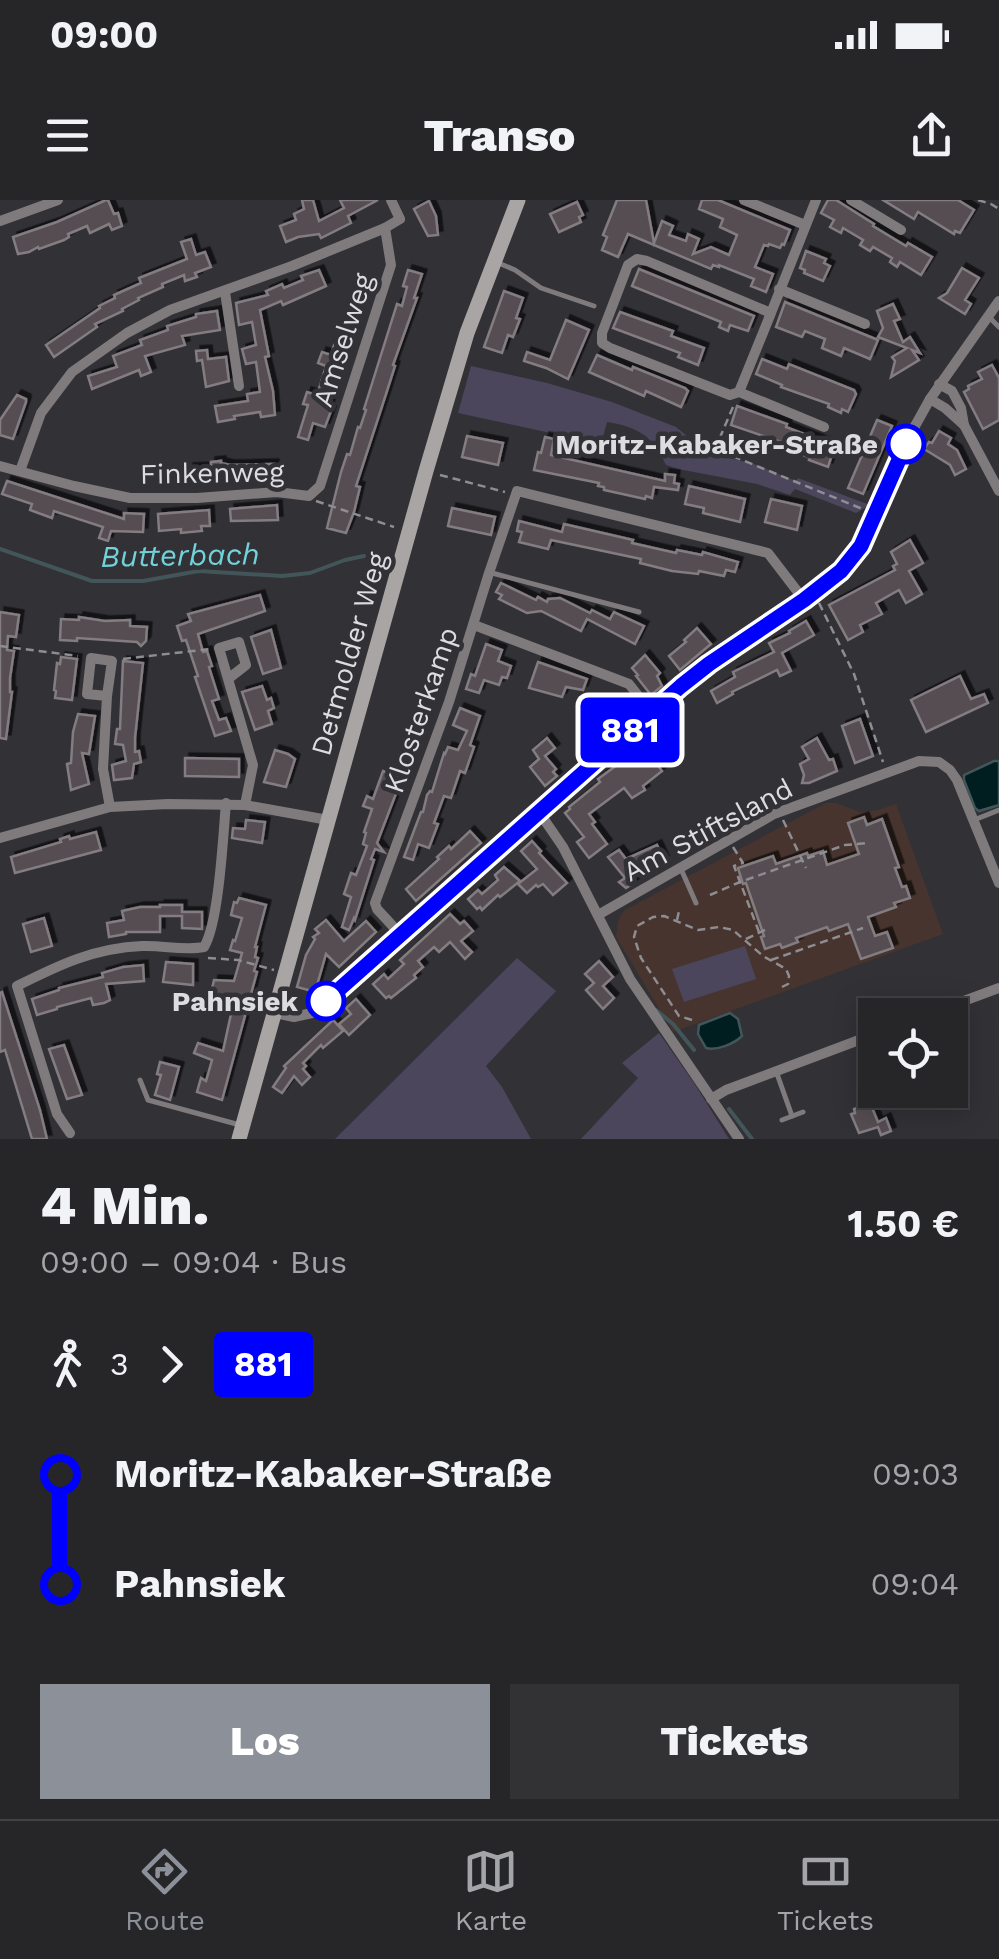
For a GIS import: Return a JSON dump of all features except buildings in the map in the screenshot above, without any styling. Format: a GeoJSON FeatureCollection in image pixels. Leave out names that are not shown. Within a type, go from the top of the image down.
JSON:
{"type":"FeatureCollection","features":[{"type":"Feature","properties":{"kind":"street"},"geometry":{"type":"LineString","coordinates":[[0,220],[58,200]]}},
{"type":"Feature","properties":{"kind":"street","name":"Amselweg"},"geometry":{"type":"LineString","coordinates":[[309,496],[320,486],[391,265],[385,228],[400,219],[390,200]]}},
{"type":"Feature","properties":{"kind":"street","name":"Detmolder Weg"},"geometry":{"type":"LineString","coordinates":[[241,1132],[467,334],[518,200]]}},
{"type":"Feature","properties":{"kind":"street"},"geometry":{"type":"LineString","coordinates":[[744,200],[805,225]]}},
{"type":"Feature","properties":{"kind":"street"},"geometry":{"type":"LineString","coordinates":[[739,392],[816,200]]}},
{"type":"Feature","properties":{"kind":"street"},"geometry":{"type":"LineString","coordinates":[[852,200],[901,230]]}},
{"type":"Feature","properties":{"kind":"street"},"geometry":{"type":"LineString","coordinates":[[20,471],[41,413],[72,372],[127,333],[170,310],[385,228]]}},
{"type":"Feature","properties":{"kind":"street"},"geometry":{"type":"LineString","coordinates":[[771,312],[636,259],[628,265],[602,333],[602,343],[730,395],[739,392],[824,427]]}},
{"type":"Feature","properties":{"kind":"street"},"geometry":{"type":"LineString","coordinates":[[780,289],[865,324]]}},
{"type":"Feature","properties":{"kind":"street"},"geometry":{"type":"LineString","coordinates":[[225,292],[239,386]]}},
{"type":"Feature","properties":{"kind":"street"},"geometry":{"type":"LineString","coordinates":[[275,1013],[294,1017],[312,1012],[650,712],[709,664],[841,571],[861,546],[930,399],[999,301]]}},
{"type":"Feature","properties":{"kind":"street"},"geometry":{"type":"LineString","coordinates":[[940,384],[952,391],[964,426]]}},
{"type":"Feature","properties":{"kind":"street"},"geometry":{"type":"LineString","coordinates":[[930,399],[964,426],[999,491]]}},
{"type":"Feature","properties":{"kind":"street","name":"Finkenweg"},"geometry":{"type":"LineString","coordinates":[[0,466],[130,498],[277,492],[309,496]]}},
{"type":"Feature","properties":{"kind":"street"},"geometry":{"type":"LineString","coordinates":[[517,493],[768,553],[804,600]]}},
{"type":"Feature","properties":{"kind":"street","name":"Klosterkamp"},"geometry":{"type":"LineString","coordinates":[[400,935],[375,903],[449,702],[517,493]]}},
{"type":"Feature","properties":{"kind":"street"},"geometry":{"type":"LineString","coordinates":[[474,625],[629,684],[650,712]]}},
{"type":"Feature","properties":{"kind":"street"},"geometry":{"type":"LineString","coordinates":[[228,679],[246,665],[238,642],[219,648],[252,764],[245,805]]}},
{"type":"Feature","properties":{"kind":"street"},"geometry":{"type":"LineString","coordinates":[[107,696],[87,694],[92,658],[112,660],[103,768],[110,807]]}},
{"type":"Feature","properties":{"kind":"street","name":"Am Stiftsland"},"geometry":{"type":"LineString","coordinates":[[598,916],[780,812],[930,760],[945,766],[957,780],[999,883]]}},
{"type":"Feature","properties":{"kind":"street"},"geometry":{"type":"LineString","coordinates":[[70,1133],[57,1114],[17,986],[88,954],[143,946],[204,947],[210,938],[214,912],[226,804]]}},
{"type":"Feature","properties":{"kind":"street"},"geometry":{"type":"LineString","coordinates":[[0,838],[110,807],[245,805],[328,820]]}},
{"type":"Feature","properties":{"kind":"street"},"geometry":{"type":"LineString","coordinates":[[539,812],[563,847],[630,979],[739,1139]]}},
{"type":"Feature","properties":{"kind":"street"},"geometry":{"type":"LineString","coordinates":[[968,999],[999,988]]}},
{"type":"Feature","properties":{"kind":"street"},"geometry":{"type":"LineString","coordinates":[[710,1099],[858,1040]]}},
{"type":"Feature","properties":{"kind":"lane"},"geometry":{"type":"LineString","coordinates":[[493,261],[542,288],[594,306]]}},
{"type":"Feature","properties":{"kind":"lane"},"geometry":{"type":"LineString","coordinates":[[988,316],[999,326]]}},
{"type":"Feature","properties":{"kind":"lane"},"geometry":{"type":"LineString","coordinates":[[489,572],[639,612]]}},
{"type":"Feature","properties":{"kind":"lane"},"geometry":{"type":"LineString","coordinates":[[974,820],[999,810]]}},
{"type":"Feature","properties":{"kind":"lane"},"geometry":{"type":"LineString","coordinates":[[680,868],[696,903]]}},
{"type":"Feature","properties":{"kind":"lane"},"geometry":{"type":"LineString","coordinates":[[776,1071],[792,1116]]}},
{"type":"Feature","properties":{"kind":"lane","name":"Detmolder Weg"},"geometry":{"type":"LineString","coordinates":[[140,1080],[148,1100],[241,1132]]}},
{"type":"Feature","properties":{"kind":"lane"},"geometry":{"type":"LineString","coordinates":[[782,1120],[803,1112]]}},
{"type":"Feature","properties":{"kind":"path"},"geometry":{"type":"LineString","coordinates":[[978,200],[999,209]]}},
{"type":"Feature","properties":{"kind":"path"},"geometry":{"type":"LineString","coordinates":[[739,392],[715,448],[875,514]]}},
{"type":"Feature","properties":{"kind":"path"},"geometry":{"type":"LineString","coordinates":[[426,472],[517,493]]}},
{"type":"Feature","properties":{"kind":"path"},"geometry":{"type":"LineString","coordinates":[[309,496],[321,504],[410,532]]}},
{"type":"Feature","properties":{"kind":"path"},"geometry":{"type":"LineString","coordinates":[[814,592],[854,674],[887,773]]}},
{"type":"Feature","properties":{"kind":"path"},"geometry":{"type":"LineString","coordinates":[[0,646],[92,658]]}},
{"type":"Feature","properties":{"kind":"path"},"geometry":{"type":"LineString","coordinates":[[112,660],[219,648]]}},
{"type":"Feature","properties":{"kind":"path"},"geometry":{"type":"LineString","coordinates":[[780,812],[806,868]]}},
{"type":"Feature","properties":{"kind":"path"},"geometry":{"type":"LineString","coordinates":[[728,840],[743,864],[734,866],[758,932]]}},
{"type":"Feature","properties":{"kind":"path"},"geometry":{"type":"LineString","coordinates":[[710,896],[844,844],[869,844]]}},
{"type":"Feature","properties":{"kind":"path"},"geometry":{"type":"LineString","coordinates":[[676,922],[679,911]]}},
{"type":"Feature","properties":{"kind":"path"},"geometry":{"type":"LineString","coordinates":[[692,1020],[679,1016],[641,958],[634,937],[638,926],[652,917],[664,916],[698,930],[733,930],[770,961],[786,968],[788,984],[782,987]]}},
{"type":"Feature","properties":{"kind":"path"},"geometry":{"type":"LineString","coordinates":[[770,961],[863,928]]}},
{"type":"Feature","properties":{"kind":"path"},"geometry":{"type":"LineString","coordinates":[[746,939],[767,929]]}},
{"type":"Feature","properties":{"kind":"path"},"geometry":{"type":"LineString","coordinates":[[204,947],[206,958],[238,960],[275,970]]}},
{"type":"Feature","properties":{"kind":"shaded area"},"geometry":{"type":"Polygon","coordinates":[[[471,366],[612,402],[676,427],[708,453],[754,464],[796,481],[798,478],[870,505],[856,513],[795,489],[790,495],[757,484],[678,469],[666,465],[643,434],[618,424],[607,422],[601,444],[458,413],[471,366]]]}},
{"type":"Feature","properties":{"kind":"shaded area"},"geometry":{"type":"Polygon","coordinates":[[[826,803],[860,812],[896,804],[943,934],[673,1032],[616,937],[621,915],[826,803]]]}},
{"type":"Feature","properties":{"kind":"shaded area"},"geometry":{"type":"Polygon","coordinates":[[[745,946],[756,979],[684,1002],[672,969],[745,946]]]}},
{"type":"Feature","properties":{"kind":"shaded area"},"geometry":{"type":"Polygon","coordinates":[[[517,958],[556,991],[486,1066],[531,1139],[335,1139],[517,958]]]}},
{"type":"Feature","properties":{"kind":"shaded area"},"geometry":{"type":"Polygon","coordinates":[[[659,1033],[729,1139],[581,1139],[638,1078],[622,1063],[659,1033]]]}},
{"type":"Feature","properties":{"kind":"water"},"geometry":{"type":"Polygon","coordinates":[[[999,761],[999,805],[979,811],[964,775],[999,761]]]}},
{"type":"Feature","properties":{"kind":"water"},"geometry":{"type":"Polygon","coordinates":[[[730,1013],[738,1019],[742,1036],[725,1046],[706,1048],[698,1034],[699,1025],[730,1013]]]}},
{"type":"Feature","properties":{"kind":"waterway","name":"Butterbach"},"geometry":{"type":"LineString","coordinates":[[0,549],[92,581],[143,581],[199,571],[282,576],[310,573],[364,556]]}},
{"type":"Feature","properties":{"kind":"waterway"},"geometry":{"type":"LineString","coordinates":[[656,1010],[694,1050]]}},
{"type":"Feature","properties":{"kind":"waterway"},"geometry":{"type":"LineString","coordinates":[[729,1109],[752,1139]]}},
{"type":"Feature","properties":{"kind":"bus line","name":"881"},"geometry":{"type":"LineString","coordinates":[[326,1001],[681,686],[841,571],[861,546],[906,444]]}},
{"type":"Feature","properties":{"kind":"place","name":"Moritz-Kabaker-Straße"},"geometry":{"type":"Point","coordinates":[906,444]}},
{"type":"Feature","properties":{"kind":"place","name":"Pahnsiek"},"geometry":{"type":"Point","coordinates":[326,1001]}}]}
